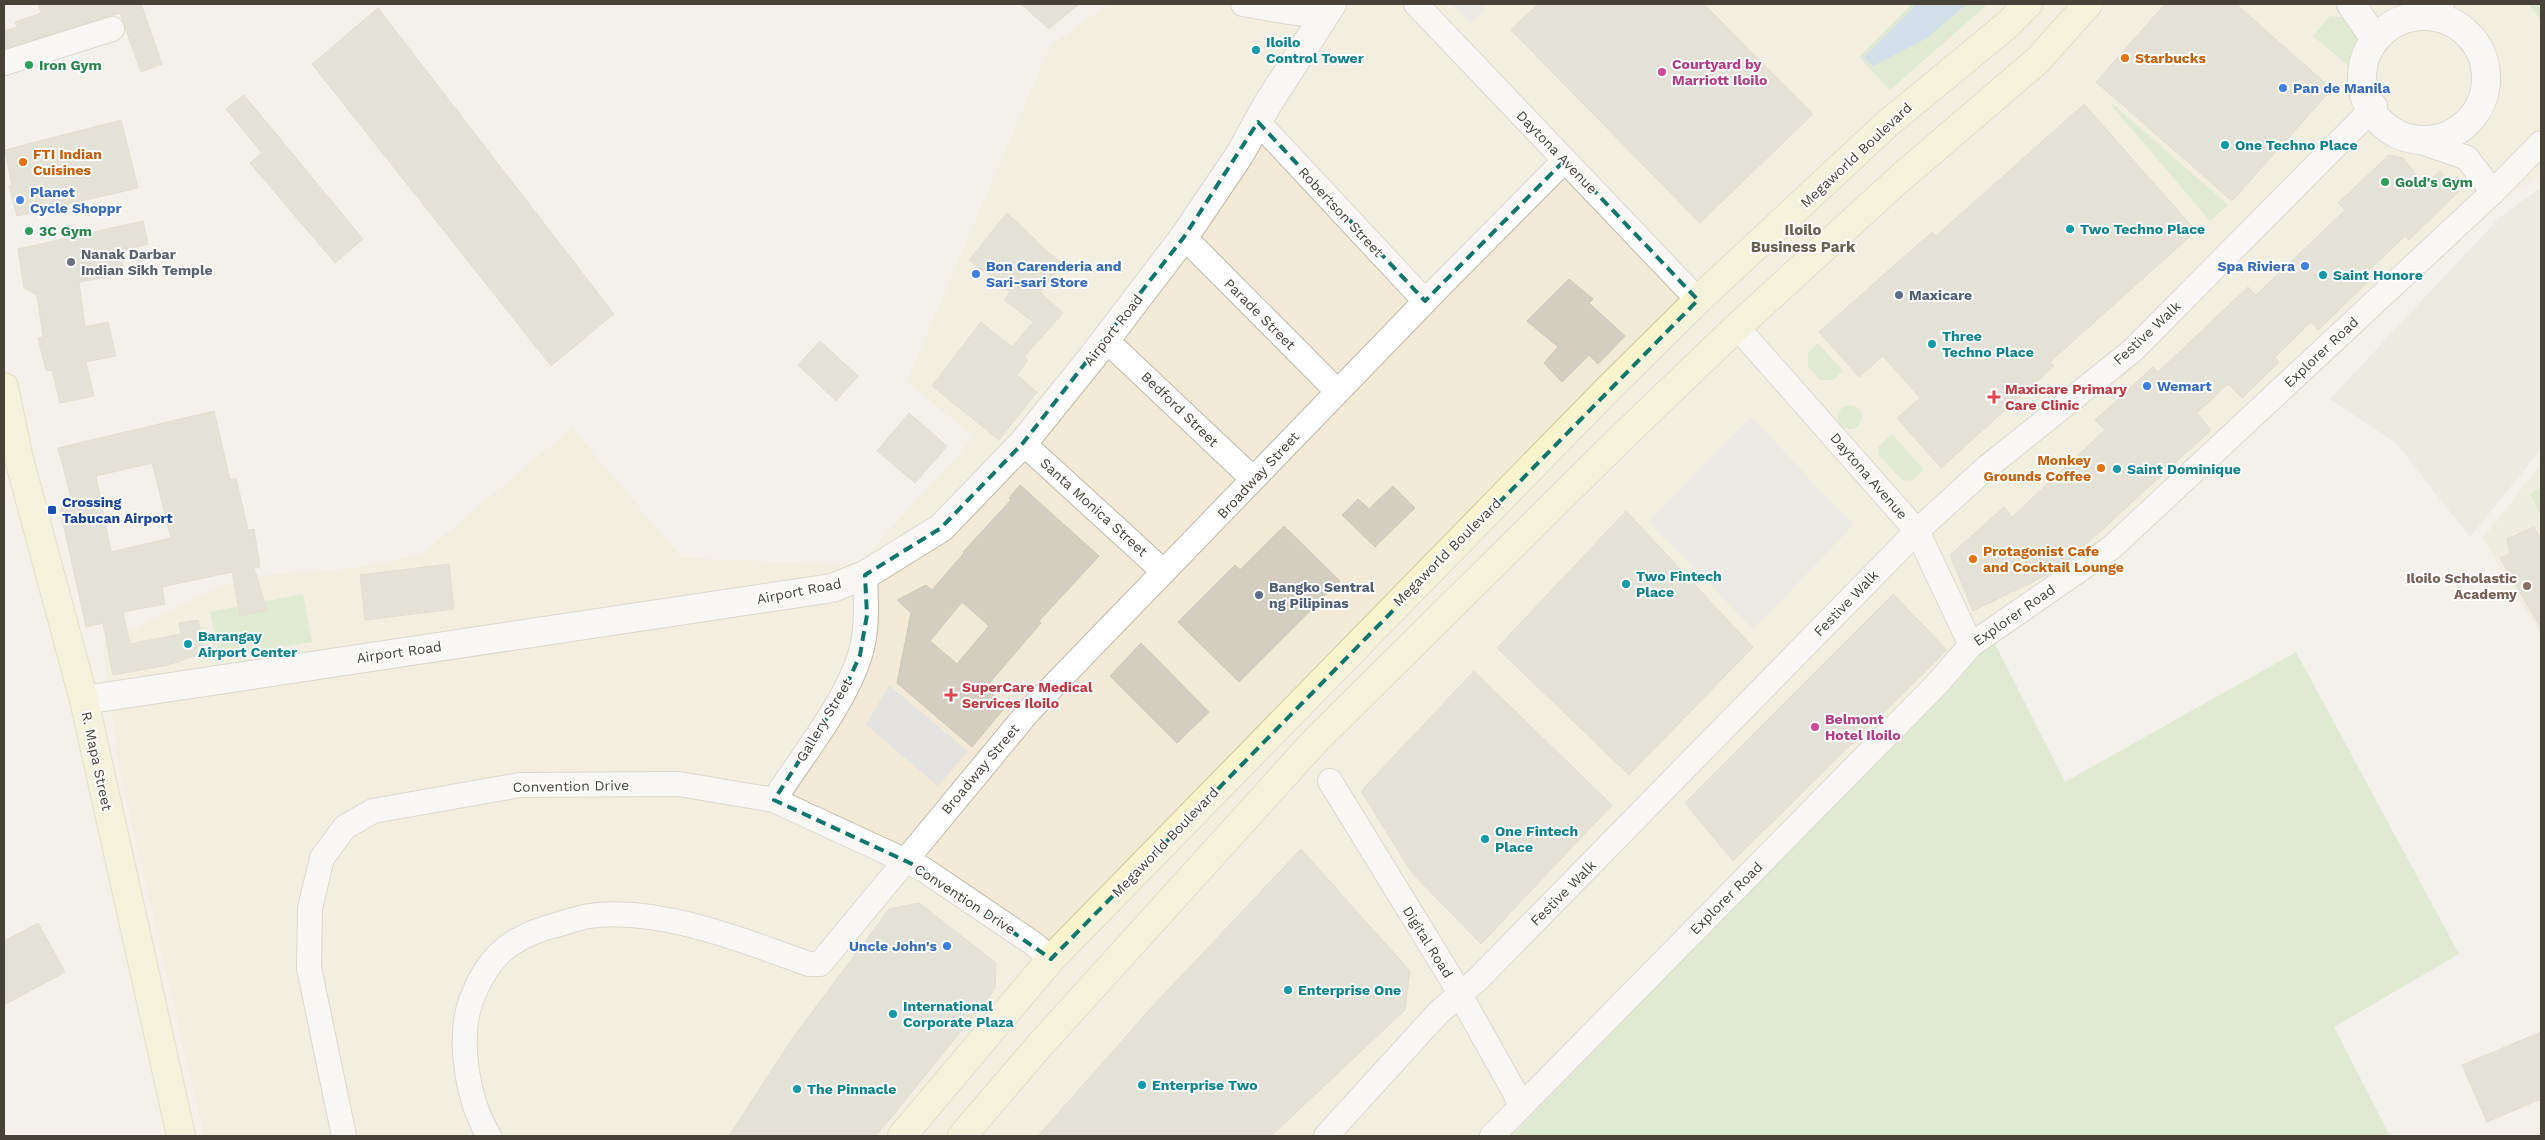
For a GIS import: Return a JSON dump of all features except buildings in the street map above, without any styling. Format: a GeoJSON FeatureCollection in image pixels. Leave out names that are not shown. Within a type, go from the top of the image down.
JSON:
{"type":"FeatureCollection","features":[{"type":"Feature","properties":{"kind":"main road","name":"Megaworld Boulevard"},"geometry":{"type":"LineString","coordinates":[[902,1136],[1051,959],[1427,572],[1698,300],[1887,124],[2006,26],[2028,4]]}},
{"type":"Feature","properties":{"kind":"main road"},"geometry":{"type":"LineString","coordinates":[[962,1136],[1040,1045],[1315,741],[1737,327],[1898,180],[2038,60],[2088,4]]}},
{"type":"Feature","properties":{"kind":"main road","name":"R. Mapa Street"},"geometry":{"type":"LineString","coordinates":[[4,387],[12,463],[84,700],[181,1136]]}},
{"type":"Feature","properties":{"kind":"street"},"geometry":{"type":"LineString","coordinates":[[1243,4],[1289,12],[1328,10]]}},
{"type":"Feature","properties":{"kind":"street","name":"Daytona Avenue"},"geometry":{"type":"LineString","coordinates":[[1416,4],[1698,300]]}},
{"type":"Feature","properties":{"kind":"street"},"geometry":{"type":"LineString","coordinates":[[2351,4],[2375,39]]}},
{"type":"Feature","properties":{"kind":"street","name":"Airport Road"},"geometry":{"type":"LineString","coordinates":[[84,700],[832,588],[865,575],[941,528],[1023,443],[1106,340],[1184,237],[1240,154],[1328,10]]}},
{"type":"Feature","properties":{"kind":"street"},"geometry":{"type":"LineString","coordinates":[[2419,141],[2440,139],[2458,131],[2473,118],[2483,101],[2486,82],[2485,63],[2477,45],[2464,31],[2448,21],[2437,10],[2412,15],[2391,25],[2375,39],[2366,54],[2361,72],[2363,92],[2370,111],[2383,126],[2400,136],[2467,158],[2493,192]]}},
{"type":"Feature","properties":{"kind":"street"},"geometry":{"type":"LineString","coordinates":[[4,63],[112,30]]}},
{"type":"Feature","properties":{"kind":"street","name":"Festive Walk"},"geometry":{"type":"LineString","coordinates":[[1326,1136],[1440,1012],[1499,958],[1917,531],[1986,468],[2132,351],[2375,106],[2363,92]]}},
{"type":"Feature","properties":{"kind":"street","name":"Robertson Street"},"geometry":{"type":"LineString","coordinates":[[1258,122],[1425,301]]}},
{"type":"Feature","properties":{"kind":"street","name":"Explorer Road"},"geometry":{"type":"LineString","coordinates":[[1492,1136],[1929,692],[1970,645],[2111,548],[2493,192],[2541,143]]}},
{"type":"Feature","properties":{"kind":"street","name":"Broadway Street"},"geometry":{"type":"LineString","coordinates":[[489,1136],[480,1123],[466,1067],[465,1016],[479,980],[494,957],[535,930],[589,916],[632,916],[683,924],[740,940],[809,964],[820,964],[1029,711],[1425,301],[1565,160]]}},
{"type":"Feature","properties":{"kind":"street","name":"Parade Street"},"geometry":{"type":"LineString","coordinates":[[1184,237],[1337,392]]}},
{"type":"Feature","properties":{"kind":"street","name":"Daytona Avenue"},"geometry":{"type":"LineString","coordinates":[[1737,327],[1917,531],[1970,645]]}},
{"type":"Feature","properties":{"kind":"street","name":"Bedford Street"},"geometry":{"type":"LineString","coordinates":[[1106,340],[1253,479]]}},
{"type":"Feature","properties":{"kind":"street","name":"Santa Monica Street"},"geometry":{"type":"LineString","coordinates":[[1023,443],[1164,572]]}},
{"type":"Feature","properties":{"kind":"street","name":"Gallery Street"},"geometry":{"type":"LineString","coordinates":[[774,800],[844,693],[860,654],[867,615],[865,575]]}},
{"type":"Feature","properties":{"kind":"street","name":"Digital Road"},"geometry":{"type":"LineString","coordinates":[[1330,781],[1460,994],[1521,1107]]}},
{"type":"Feature","properties":{"kind":"street","name":"Convention Drive"},"geometry":{"type":"LineString","coordinates":[[344,1136],[309,968],[310,908],[322,858],[345,827],[374,811],[520,785],[679,784],[774,800],[923,869],[1034,944],[1051,959]]}},
{"type":"Feature","properties":{"kind":"highlighted area"},"geometry":{"type":"Polygon","coordinates":[[[1258,122],[1425,301],[1565,160],[1698,300],[1051,959],[923,869],[774,800],[843,693],[860,655],[867,615],[865,575],[941,528],[1023,443],[1184,237],[1258,122]]]}},
{"type":"Feature","properties":{"kind":"shaded area","name":"Iloilo Business Park"},"geometry":{"type":"Polygon","coordinates":[[[1108,4],[2541,4],[2541,175],[2491,204],[1982,651],[1511,1136],[204,1136],[120,772],[103,644],[194,599],[244,577],[354,568],[421,555],[572,428],[682,558],[858,565],[974,437],[907,381],[1050,46],[1108,4]]]}},
{"type":"Feature","properties":{"kind":"shaded area"},"geometry":{"type":"Polygon","coordinates":[[[1451,4],[1488,4],[1471,24],[1451,4]]]}},
{"type":"Feature","properties":{"kind":"shaded area"},"geometry":{"type":"Polygon","coordinates":[[[2541,188],[2541,449],[2470,537],[2396,443],[2330,399],[2500,217],[2541,188]]]}},
{"type":"Feature","properties":{"kind":"shaded area"},"geometry":{"type":"Polygon","coordinates":[[[1751,417],[1854,525],[1753,629],[1648,522],[1751,417]]]}},
{"type":"Feature","properties":{"kind":"shaded area","name":"Iloilo Scholastic Academy"},"geometry":{"type":"Polygon","coordinates":[[[2541,464],[2541,635],[2483,538],[2541,464]]]}},
{"type":"Feature","properties":{"kind":"shaded area"},"geometry":{"type":"Polygon","coordinates":[[[889,685],[968,751],[938,786],[866,725],[889,685]]]}},
{"type":"Feature","properties":{"kind":"green space"},"geometry":{"type":"Polygon","coordinates":[[[1912,4],[1988,4],[1890,90],[1859,57],[1912,4]]]}},
{"type":"Feature","properties":{"kind":"green space"},"geometry":{"type":"Polygon","coordinates":[[[2529,4],[2541,4],[2540,19],[2529,4]]]}},
{"type":"Feature","properties":{"kind":"green space"},"geometry":{"type":"Polygon","coordinates":[[[2330,16],[2342,17],[2369,39],[2368,52],[2353,70],[2313,36],[2330,16]]]}},
{"type":"Feature","properties":{"kind":"green space"},"geometry":{"type":"Polygon","coordinates":[[[2112,103],[2228,205],[2210,221],[2111,105],[2112,103]]]}},
{"type":"Feature","properties":{"kind":"green space"},"geometry":{"type":"Polygon","coordinates":[[[1818,343],[1843,371],[1833,380],[1820,380],[1808,366],[1808,353],[1818,343]]]}},
{"type":"Feature","properties":{"kind":"green space"},"geometry":{"type":"Polygon","coordinates":[[[1850,405],[1858,409],[1862,417],[1858,425],[1850,429],[1842,425],[1838,417],[1842,409],[1850,405]]]}},
{"type":"Feature","properties":{"kind":"green space"},"geometry":{"type":"Polygon","coordinates":[[[1892,434],[1924,470],[1912,480],[1903,481],[1878,454],[1878,447],[1892,434]]]}},
{"type":"Feature","properties":{"kind":"green space"},"geometry":{"type":"Polygon","coordinates":[[[2541,487],[2541,516],[2530,494],[2541,487]]]}},
{"type":"Feature","properties":{"kind":"green space"},"geometry":{"type":"Polygon","coordinates":[[[303,594],[312,642],[220,658],[210,612],[303,594]]]}},
{"type":"Feature","properties":{"kind":"green space"},"geometry":{"type":"Polygon","coordinates":[[[1994,642],[2065,782],[2296,652],[2459,954],[2334,1027],[2390,1136],[1511,1136],[1982,651],[1994,642]]]}},
{"type":"Feature","properties":{"kind":"water"},"geometry":{"type":"Polygon","coordinates":[[[1917,4],[1967,4],[1927,38],[1873,66],[1864,57],[1917,4]]]}},
{"type":"Feature","properties":{"kind":"place","name":"Iloilo Control Tower"},"geometry":{"type":"Point","coordinates":[1256,50]}},
{"type":"Feature","properties":{"kind":"place","name":"Starbucks"},"geometry":{"type":"Point","coordinates":[2125,58]}},
{"type":"Feature","properties":{"kind":"place","name":"Iron Gym"},"geometry":{"type":"Point","coordinates":[29,65]}},
{"type":"Feature","properties":{"kind":"place","name":"Courtyard by Marriott Iloilo"},"geometry":{"type":"Point","coordinates":[1662,72]}},
{"type":"Feature","properties":{"kind":"place","name":"Pan de Manila"},"geometry":{"type":"Point","coordinates":[2283,88]}},
{"type":"Feature","properties":{"kind":"place","name":"One Techno Place"},"geometry":{"type":"Point","coordinates":[2225,145]}},
{"type":"Feature","properties":{"kind":"place","name":"FTI Indian Cuisines"},"geometry":{"type":"Point","coordinates":[23,162]}},
{"type":"Feature","properties":{"kind":"place","name":"Gold's Gym"},"geometry":{"type":"Point","coordinates":[2385,182]}},
{"type":"Feature","properties":{"kind":"place","name":"Planet Cycle Shoppr"},"geometry":{"type":"Point","coordinates":[20,200]}},
{"type":"Feature","properties":{"kind":"place","name":"Two Techno Place"},"geometry":{"type":"Point","coordinates":[2070,229]}},
{"type":"Feature","properties":{"kind":"place","name":"3C Gym"},"geometry":{"type":"Point","coordinates":[29,231]}},
{"type":"Feature","properties":{"kind":"place","name":"Nanak Darbar Indian Sikh Temple"},"geometry":{"type":"Point","coordinates":[71,262]}},
{"type":"Feature","properties":{"kind":"place","name":"Spa Riviera"},"geometry":{"type":"Point","coordinates":[2305,266]}},
{"type":"Feature","properties":{"kind":"place","name":"Bon Carenderia and Sari-sari Store"},"geometry":{"type":"Point","coordinates":[976,274]}},
{"type":"Feature","properties":{"kind":"place","name":"Saint Honore"},"geometry":{"type":"Point","coordinates":[2323,275]}},
{"type":"Feature","properties":{"kind":"place","name":"Maxicare"},"geometry":{"type":"Point","coordinates":[1899,295]}},
{"type":"Feature","properties":{"kind":"place","name":"Three Techno Place"},"geometry":{"type":"Point","coordinates":[1932,344]}},
{"type":"Feature","properties":{"kind":"place","name":"Wemart"},"geometry":{"type":"Point","coordinates":[2147,386]}},
{"type":"Feature","properties":{"kind":"place","name":"Maxicare Primary Care Clinic"},"geometry":{"type":"Point","coordinates":[1994,397]}},
{"type":"Feature","properties":{"kind":"place","name":"Monkey Grounds Coffee"},"geometry":{"type":"Point","coordinates":[2101,468]}},
{"type":"Feature","properties":{"kind":"place","name":"Saint Dominique"},"geometry":{"type":"Point","coordinates":[2117,469]}},
{"type":"Feature","properties":{"kind":"place","name":"Crossing Tabucan Airport"},"geometry":{"type":"Point","coordinates":[52,510]}},
{"type":"Feature","properties":{"kind":"place","name":"Protagonist Cafe and Cocktail Lounge"},"geometry":{"type":"Point","coordinates":[1973,559]}},
{"type":"Feature","properties":{"kind":"place","name":"Two Fintech Place"},"geometry":{"type":"Point","coordinates":[1626,584]}},
{"type":"Feature","properties":{"kind":"place","name":"Iloilo Scholastic Academy"},"geometry":{"type":"Point","coordinates":[2527,586]}},
{"type":"Feature","properties":{"kind":"place","name":"Bangko Sentral ng Pilipinas"},"geometry":{"type":"Point","coordinates":[1259,595]}},
{"type":"Feature","properties":{"kind":"place","name":"Barangay Airport Center"},"geometry":{"type":"Point","coordinates":[188,644]}},
{"type":"Feature","properties":{"kind":"place","name":"SuperCare Medical Services Iloilo"},"geometry":{"type":"Point","coordinates":[951,695]}},
{"type":"Feature","properties":{"kind":"place","name":"Belmont Hotel Iloilo"},"geometry":{"type":"Point","coordinates":[1815,727]}},
{"type":"Feature","properties":{"kind":"place","name":"One Fintech Place"},"geometry":{"type":"Point","coordinates":[1485,839]}},
{"type":"Feature","properties":{"kind":"place","name":"Uncle John's"},"geometry":{"type":"Point","coordinates":[947,946]}},
{"type":"Feature","properties":{"kind":"place","name":"Enterprise One"},"geometry":{"type":"Point","coordinates":[1288,990]}},
{"type":"Feature","properties":{"kind":"place","name":"International Corporate Plaza"},"geometry":{"type":"Point","coordinates":[893,1014]}},
{"type":"Feature","properties":{"kind":"place","name":"Enterprise Two"},"geometry":{"type":"Point","coordinates":[1142,1085]}},
{"type":"Feature","properties":{"kind":"place","name":"The Pinnacle"},"geometry":{"type":"Point","coordinates":[797,1089]}},
{"type":"Feature","properties":{"kind":"district","name":"Iloilo Business Park"},"geometry":{"type":"Point","coordinates":[1803,238]}}]}
